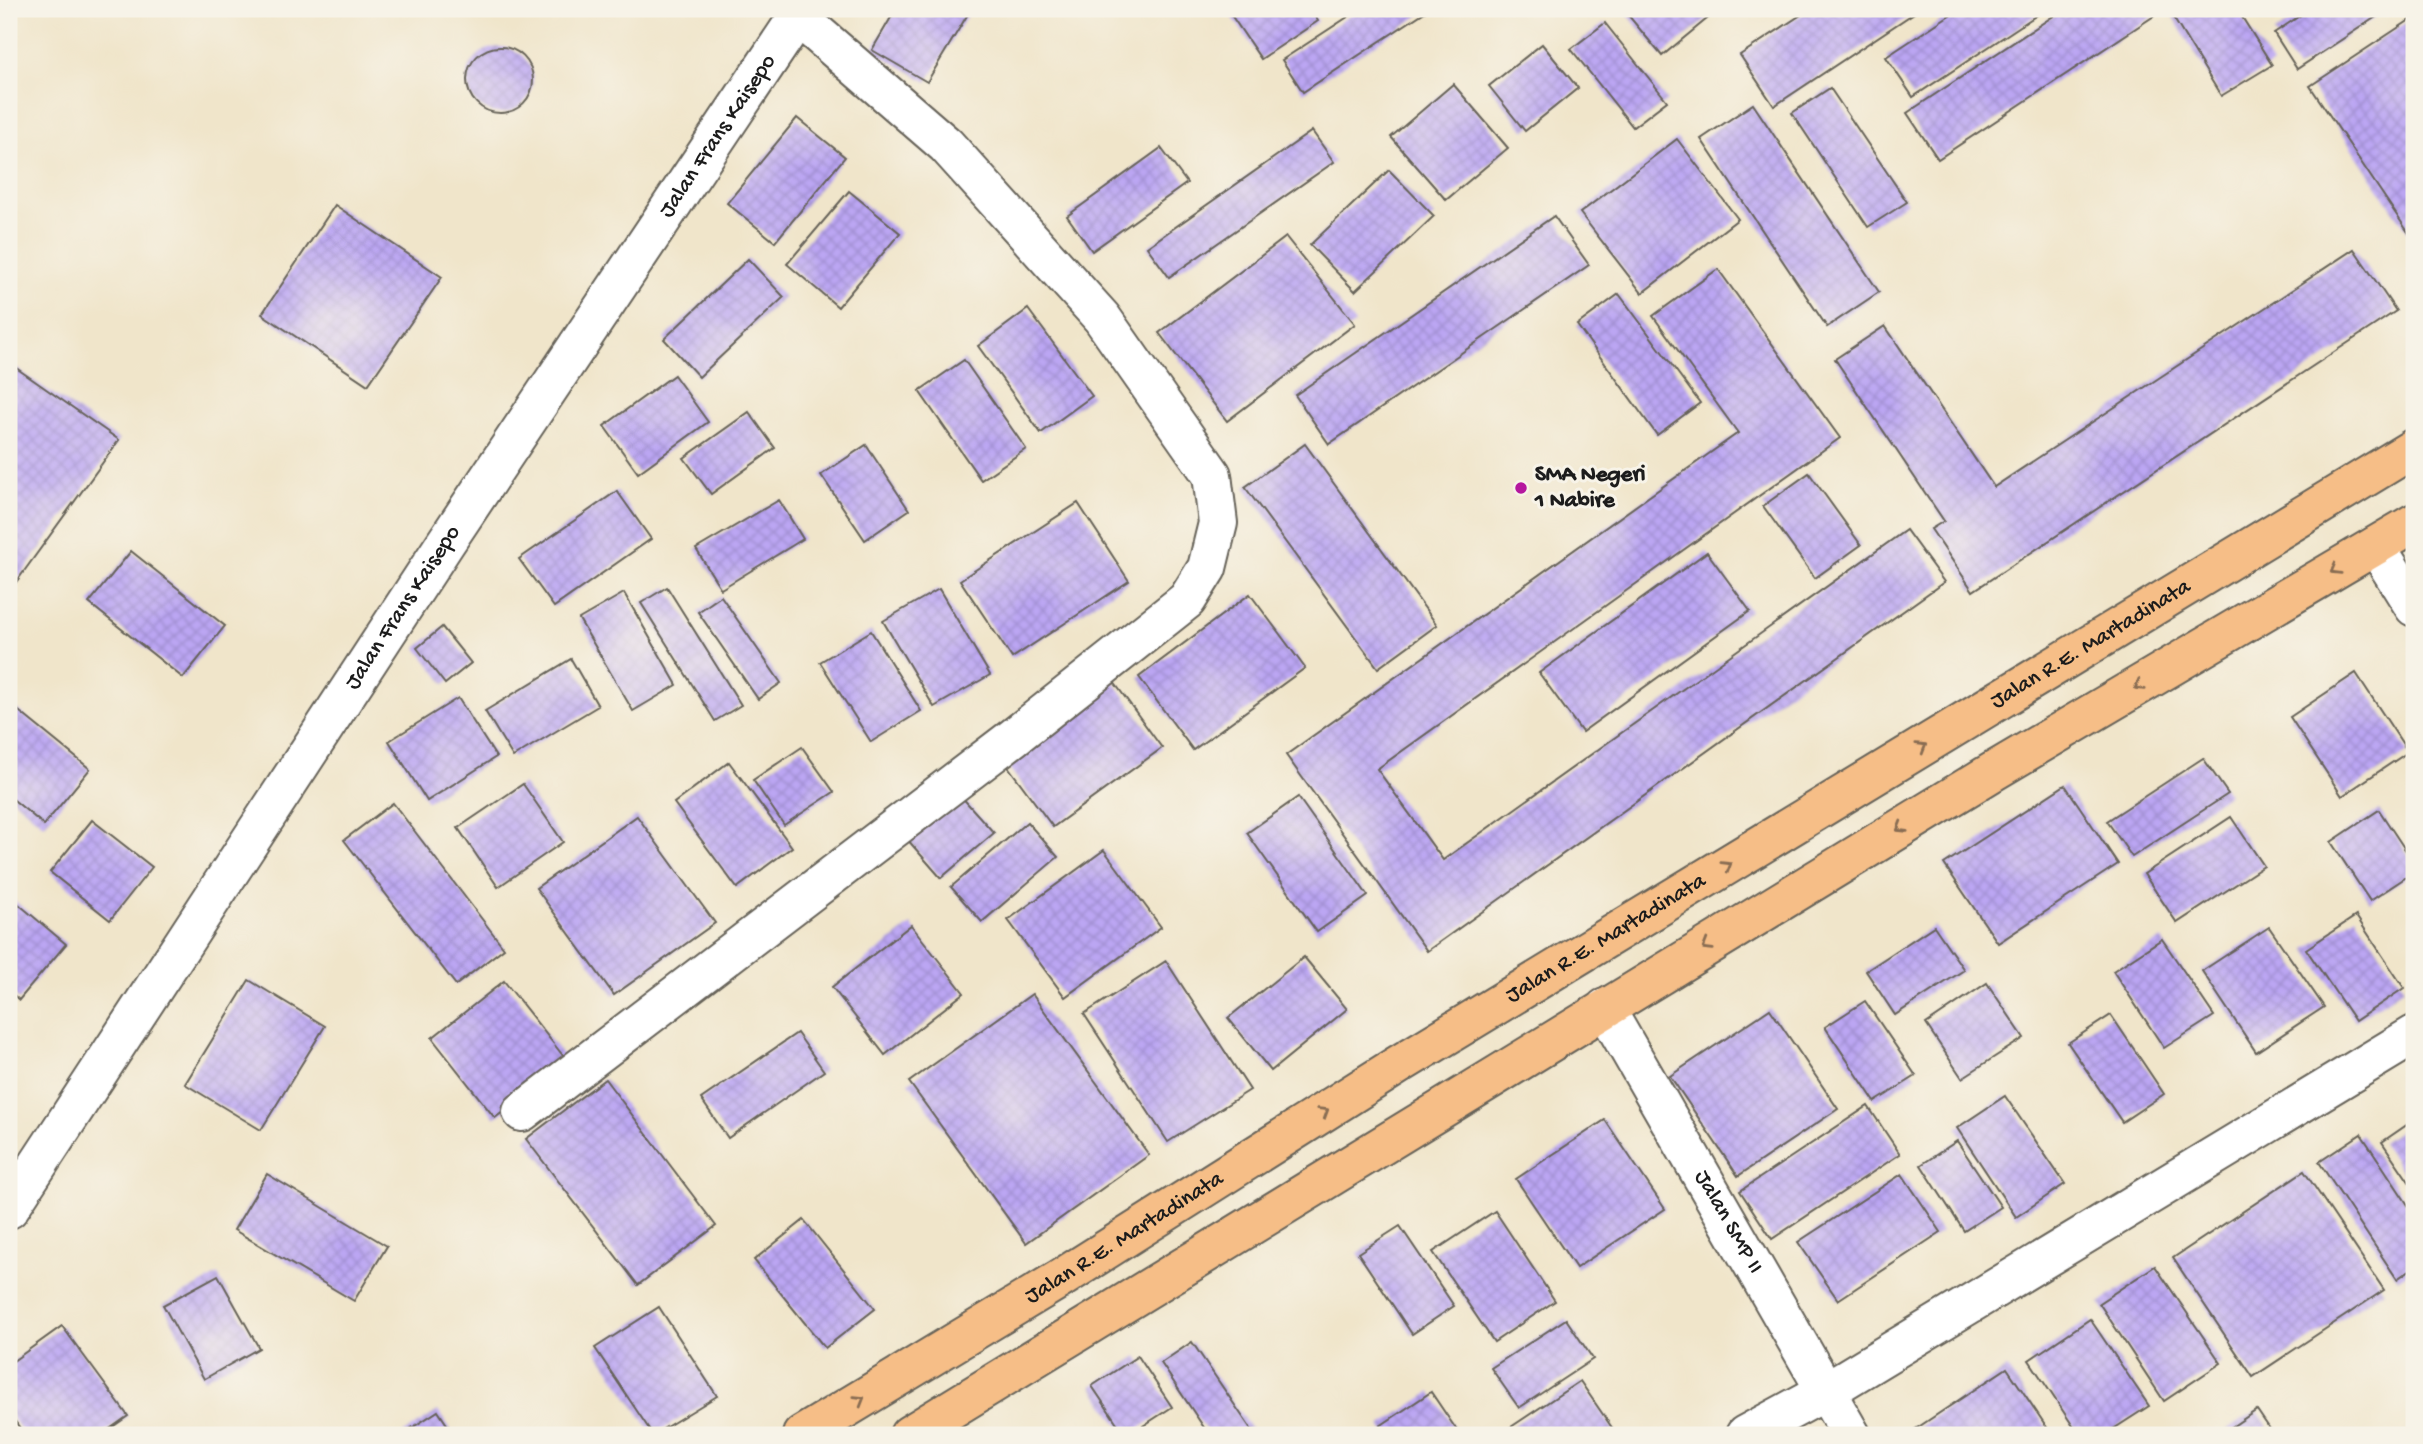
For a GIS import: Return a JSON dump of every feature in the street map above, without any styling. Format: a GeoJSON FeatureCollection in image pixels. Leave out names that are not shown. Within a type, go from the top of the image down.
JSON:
{"type":"FeatureCollection","features":[{"type":"Feature","properties":{"kind":"highway","name":"Jalan R.E. Martadinata"},"geometry":{"type":"LineString","coordinates":[[802,1435],[1060,1279],[1410,1058],[2414,448]]}},
{"type":"Feature","properties":{"kind":"highway"},"geometry":{"type":"LineString","coordinates":[[909,1435],[1994,771],[2414,523]]}},
{"type":"Feature","properties":{"kind":"highway"},"geometry":{"type":"LineString","coordinates":[[1293,1132],[1324,1179]]}},
{"type":"Feature","properties":{"kind":"street"},"geometry":{"type":"LineString","coordinates":[[522,1112],[1014,737],[1176,609],[1187,600],[1207,568],[1218,523],[1212,475],[1102,318],[946,145],[800,13]]}},
{"type":"Feature","properties":{"kind":"street","name":"Jalan Frans Kaisepo"},"geometry":{"type":"LineString","coordinates":[[9,1209],[446,542],[800,13]]}},
{"type":"Feature","properties":{"kind":"street"},"geometry":{"type":"LineString","coordinates":[[2376,546],[2414,607]]}},
{"type":"Feature","properties":{"kind":"street","name":"Jalan SMP II"},"geometry":{"type":"LineString","coordinates":[[1605,1008],[1851,1435]]}},
{"type":"Feature","properties":{"kind":"street"},"geometry":{"type":"LineString","coordinates":[[1745,1435],[1826,1391],[2414,1035]]}},
{"type":"Feature","properties":{"kind":"building"},"geometry":{"type":"Polygon","coordinates":[[[896,9],[971,9],[927,82],[872,50],[896,9]]]}},
{"type":"Feature","properties":{"kind":"building"},"geometry":{"type":"Polygon","coordinates":[[[1227,9],[1310,9],[1318,21],[1261,59],[1227,9]]]}},
{"type":"Feature","properties":{"kind":"building"},"geometry":{"type":"Polygon","coordinates":[[[1360,9],[1429,9],[1303,92],[1282,60],[1360,9]]]}},
{"type":"Feature","properties":{"kind":"building"},"geometry":{"type":"Polygon","coordinates":[[[1623,9],[1719,9],[1662,56],[1623,9]]]}},
{"type":"Feature","properties":{"kind":"building"},"geometry":{"type":"Polygon","coordinates":[[[1810,9],[1920,9],[1774,106],[1740,55],[1810,9]]]}},
{"type":"Feature","properties":{"kind":"building"},"geometry":{"type":"Polygon","coordinates":[[[1959,9],[2046,9],[1913,97],[1886,57],[1959,9]]]}},
{"type":"Feature","properties":{"kind":"building"},"geometry":{"type":"Polygon","coordinates":[[[2064,9],[2149,9],[2154,16],[1938,159],[1907,113],[2064,9]]]}},
{"type":"Feature","properties":{"kind":"building"},"geometry":{"type":"Polygon","coordinates":[[[2168,9],[2237,9],[2272,65],[2221,96],[2168,9]]]}},
{"type":"Feature","properties":{"kind":"building"},"geometry":{"type":"Polygon","coordinates":[[[2310,9],[2388,9],[2297,69],[2274,33],[2310,9]]]}},
{"type":"Feature","properties":{"kind":"building"},"geometry":{"type":"Polygon","coordinates":[[[2414,19],[2414,241],[2310,86],[2414,19]]]}},
{"type":"Feature","properties":{"kind":"building"},"geometry":{"type":"Polygon","coordinates":[[[1605,23],[1667,101],[1633,127],[1571,49],[1605,23]]]}},
{"type":"Feature","properties":{"kind":"building"},"geometry":{"type":"Polygon","coordinates":[[[1542,44],[1578,88],[1525,131],[1489,86],[1542,44]]]}},
{"type":"Feature","properties":{"kind":"building"},"geometry":{"type":"Polygon","coordinates":[[[493,47],[507,47],[519,52],[528,61],[533,80],[531,93],[524,104],[507,113],[493,113],[481,108],[472,99],[467,87],[467,73],[472,61],[481,52],[493,47]]]}},
{"type":"Feature","properties":{"kind":"building"},"geometry":{"type":"Polygon","coordinates":[[[1453,84],[1508,148],[1446,200],[1391,137],[1453,84]]]}},
{"type":"Feature","properties":{"kind":"building"},"geometry":{"type":"Polygon","coordinates":[[[1830,88],[1907,202],[1868,227],[1792,113],[1830,88]]]}},
{"type":"Feature","properties":{"kind":"building"},"geometry":{"type":"Polygon","coordinates":[[[1753,104],[1879,292],[1827,327],[1701,139],[1753,104]]]}},
{"type":"Feature","properties":{"kind":"building"},"geometry":{"type":"Polygon","coordinates":[[[797,118],[845,157],[775,242],[727,203],[797,118]]]}},
{"type":"Feature","properties":{"kind":"building"},"geometry":{"type":"Polygon","coordinates":[[[1312,131],[1334,162],[1169,277],[1147,247],[1312,131]]]}},
{"type":"Feature","properties":{"kind":"building"},"geometry":{"type":"Polygon","coordinates":[[[1677,139],[1738,219],[1642,293],[1580,213],[1677,139]]]}},
{"type":"Feature","properties":{"kind":"building"},"geometry":{"type":"Polygon","coordinates":[[[1161,148],[1187,183],[1092,251],[1067,216],[1161,148]]]}},
{"type":"Feature","properties":{"kind":"building"},"geometry":{"type":"Polygon","coordinates":[[[1389,170],[1434,216],[1355,291],[1310,245],[1389,170]]]}},
{"type":"Feature","properties":{"kind":"building"},"geometry":{"type":"Polygon","coordinates":[[[849,191],[900,233],[838,307],[787,264],[849,191]]]}},
{"type":"Feature","properties":{"kind":"building"},"geometry":{"type":"Polygon","coordinates":[[[335,205],[442,277],[368,385],[262,314],[335,205]]]}},
{"type":"Feature","properties":{"kind":"building"},"geometry":{"type":"Polygon","coordinates":[[[1554,216],[1589,265],[1329,444],[1295,395],[1554,216]]]}},
{"type":"Feature","properties":{"kind":"building"},"geometry":{"type":"Polygon","coordinates":[[[1286,237],[1355,324],[1227,421],[1159,333],[1286,237]]]}},
{"type":"Feature","properties":{"kind":"building"},"geometry":{"type":"Polygon","coordinates":[[[2354,249],[2396,311],[1973,591],[1931,529],[1944,521],[1835,359],[1885,326],[1994,487],[2354,249]]]}},
{"type":"Feature","properties":{"kind":"building"},"geometry":{"type":"Polygon","coordinates":[[[748,259],[784,297],[699,377],[664,339],[748,259]]]}},
{"type":"Feature","properties":{"kind":"building"},"geometry":{"type":"Polygon","coordinates":[[[1718,269],[1840,438],[1377,769],[1443,860],[1906,530],[1944,582],[1427,951],[1286,755],[1738,433],[1653,316],[1718,269]]]}},
{"type":"Feature","properties":{"kind":"building"},"geometry":{"type":"Polygon","coordinates":[[[1619,294],[1700,403],[1657,435],[1577,325],[1619,294]]]}},
{"type":"Feature","properties":{"kind":"building"},"geometry":{"type":"Polygon","coordinates":[[[1028,309],[1092,396],[1041,433],[978,346],[1028,309]]]}},
{"type":"Feature","properties":{"kind":"building"},"geometry":{"type":"Polygon","coordinates":[[[964,360],[1026,449],[981,480],[919,391],[964,360]]]}},
{"type":"Feature","properties":{"kind":"building"},"geometry":{"type":"Polygon","coordinates":[[[9,363],[119,440],[9,592],[9,363]]]}},
{"type":"Feature","properties":{"kind":"building"},"geometry":{"type":"Polygon","coordinates":[[[674,375],[708,422],[638,473],[604,426],[674,375]]]}},
{"type":"Feature","properties":{"kind":"building"},"geometry":{"type":"Polygon","coordinates":[[[749,412],[775,448],[711,494],[684,458],[749,412]]]}},
{"type":"Feature","properties":{"kind":"building"},"geometry":{"type":"Polygon","coordinates":[[[1305,444],[1437,625],[1378,668],[1245,487],[1305,444]]]}},
{"type":"Feature","properties":{"kind":"building"},"geometry":{"type":"Polygon","coordinates":[[[866,445],[909,510],[865,540],[821,475],[866,445]]]}},
{"type":"Feature","properties":{"kind":"building"},"geometry":{"type":"Polygon","coordinates":[[[1809,473],[1861,545],[1815,578],[1763,506],[1809,473]]]}},
{"type":"Feature","properties":{"kind":"building"},"geometry":{"type":"Polygon","coordinates":[[[617,491],[651,539],[554,607],[519,559],[617,491]]]}},
{"type":"Feature","properties":{"kind":"building"},"geometry":{"type":"Polygon","coordinates":[[[779,500],[803,539],[721,589],[696,549],[779,500]]]}},
{"type":"Feature","properties":{"kind":"building"},"geometry":{"type":"Polygon","coordinates":[[[1078,503],[1129,581],[1012,658],[960,580],[1078,503]]]}},
{"type":"Feature","properties":{"kind":"building"},"geometry":{"type":"Polygon","coordinates":[[[131,551],[225,626],[183,678],[89,603],[131,551]]]}},
{"type":"Feature","properties":{"kind":"building"},"geometry":{"type":"Polygon","coordinates":[[[1707,552],[1750,611],[1582,732],[1539,673],[1707,552]]]}},
{"type":"Feature","properties":{"kind":"building"},"geometry":{"type":"Polygon","coordinates":[[[667,587],[741,705],[715,721],[641,603],[667,587]]]}},
{"type":"Feature","properties":{"kind":"building"},"geometry":{"type":"Polygon","coordinates":[[[939,589],[990,675],[934,707],[883,621],[939,589]]]}},
{"type":"Feature","properties":{"kind":"building"},"geometry":{"type":"Polygon","coordinates":[[[624,593],[677,685],[633,711],[579,619],[624,593]]]}},
{"type":"Feature","properties":{"kind":"building"},"geometry":{"type":"Polygon","coordinates":[[[1250,594],[1305,668],[1193,750],[1139,677],[1250,594]]]}},
{"type":"Feature","properties":{"kind":"building"},"geometry":{"type":"Polygon","coordinates":[[[721,596],[781,683],[758,699],[698,612],[721,596]]]}},
{"type":"Feature","properties":{"kind":"building"},"geometry":{"type":"Polygon","coordinates":[[[442,627],[471,663],[445,684],[417,648],[442,627]]]}},
{"type":"Feature","properties":{"kind":"building"},"geometry":{"type":"Polygon","coordinates":[[[871,631],[921,711],[871,742],[820,662],[871,631]]]}},
{"type":"Feature","properties":{"kind":"building"},"geometry":{"type":"Polygon","coordinates":[[[571,659],[598,706],[513,757],[485,711],[571,659]]]}},
{"type":"Feature","properties":{"kind":"building"},"geometry":{"type":"Polygon","coordinates":[[[2356,673],[2408,752],[2342,796],[2290,717],[2356,673]]]}},
{"type":"Feature","properties":{"kind":"building"},"geometry":{"type":"Polygon","coordinates":[[[1111,678],[1162,748],[1053,827],[1001,757],[1111,678]]]}},
{"type":"Feature","properties":{"kind":"building"},"geometry":{"type":"Polygon","coordinates":[[[458,698],[496,757],[427,801],[389,741],[458,698]]]}},
{"type":"Feature","properties":{"kind":"building"},"geometry":{"type":"Polygon","coordinates":[[[9,703],[90,769],[44,825],[9,796],[9,703]]]}},
{"type":"Feature","properties":{"kind":"building"},"geometry":{"type":"Polygon","coordinates":[[[802,747],[834,792],[784,825],[753,780],[802,747]]]}},
{"type":"Feature","properties":{"kind":"building"},"geometry":{"type":"Polygon","coordinates":[[[2203,758],[2228,794],[2132,857],[2107,821],[2203,758]]]}},
{"type":"Feature","properties":{"kind":"building"},"geometry":{"type":"Polygon","coordinates":[[[729,762],[792,847],[737,888],[674,803],[729,762]]]}},
{"type":"Feature","properties":{"kind":"building"},"geometry":{"type":"Polygon","coordinates":[[[523,784],[563,842],[498,887],[458,828],[523,784]]]}},
{"type":"Feature","properties":{"kind":"building"},"geometry":{"type":"Polygon","coordinates":[[[2065,785],[2118,864],[1998,943],[1944,864],[2065,785]]]}},
{"type":"Feature","properties":{"kind":"building"},"geometry":{"type":"Polygon","coordinates":[[[959,794],[994,833],[941,878],[907,839],[959,794]]]}},
{"type":"Feature","properties":{"kind":"building"},"geometry":{"type":"Polygon","coordinates":[[[1298,797],[1368,896],[1317,932],[1247,833],[1298,797]]]}},
{"type":"Feature","properties":{"kind":"building"},"geometry":{"type":"Polygon","coordinates":[[[393,803],[504,948],[456,985],[344,840],[393,803]]]}},
{"type":"Feature","properties":{"kind":"building"},"geometry":{"type":"Polygon","coordinates":[[[2379,810],[2414,863],[2414,872],[2370,901],[2331,842],[2379,810]]]}},
{"type":"Feature","properties":{"kind":"building"},"geometry":{"type":"Polygon","coordinates":[[[637,816],[715,923],[614,995],[536,888],[637,816]]]}},
{"type":"Feature","properties":{"kind":"building"},"geometry":{"type":"Polygon","coordinates":[[[2231,817],[2264,866],[2177,923],[2144,874],[2231,817]]]}},
{"type":"Feature","properties":{"kind":"building"},"geometry":{"type":"Polygon","coordinates":[[[92,820],[152,867],[110,920],[50,872],[92,820]]]}},
{"type":"Feature","properties":{"kind":"building"},"geometry":{"type":"Polygon","coordinates":[[[1027,822],[1058,857],[982,922],[951,887],[1027,822]]]}},
{"type":"Feature","properties":{"kind":"building"},"geometry":{"type":"Polygon","coordinates":[[[1104,850],[1161,927],[1065,997],[1008,920],[1104,850]]]}},
{"type":"Feature","properties":{"kind":"building"},"geometry":{"type":"Polygon","coordinates":[[[9,896],[66,944],[19,1000],[9,991],[9,896]]]}},
{"type":"Feature","properties":{"kind":"building"},"geometry":{"type":"Polygon","coordinates":[[[2356,916],[2404,988],[2355,1021],[2306,949],[2356,916]]]}},
{"type":"Feature","properties":{"kind":"building"},"geometry":{"type":"Polygon","coordinates":[[[911,925],[964,993],[885,1055],[832,987],[911,925]]]}},
{"type":"Feature","properties":{"kind":"building"},"geometry":{"type":"Polygon","coordinates":[[[1934,926],[1964,970],[1895,1015],[1866,971],[1934,926]]]}},
{"type":"Feature","properties":{"kind":"building"},"geometry":{"type":"Polygon","coordinates":[[[2269,927],[2324,1007],[2256,1052],[2202,971],[2269,927]]]}},
{"type":"Feature","properties":{"kind":"building"},"geometry":{"type":"Polygon","coordinates":[[[2162,939],[2214,1016],[2164,1048],[2113,971],[2162,939]]]}},
{"type":"Feature","properties":{"kind":"building"},"geometry":{"type":"Polygon","coordinates":[[[1304,957],[1347,1009],[1271,1071],[1228,1018],[1304,957]]]}},
{"type":"Feature","properties":{"kind":"building"},"geometry":{"type":"Polygon","coordinates":[[[1166,961],[1250,1090],[1168,1142],[1084,1014],[1166,961]]]}},
{"type":"Feature","properties":{"kind":"building"},"geometry":{"type":"Polygon","coordinates":[[[249,980],[325,1026],[261,1130],[185,1084],[249,980]]]}},
{"type":"Feature","properties":{"kind":"building"},"geometry":{"type":"Polygon","coordinates":[[[504,981],[568,1062],[495,1118],[432,1038],[504,981]]]}},
{"type":"Feature","properties":{"kind":"building"},"geometry":{"type":"Polygon","coordinates":[[[1987,983],[2024,1038],[1962,1078],[1926,1024],[1987,983]]]}},
{"type":"Feature","properties":{"kind":"building"},"geometry":{"type":"Polygon","coordinates":[[[1032,994],[1149,1155],[1026,1243],[909,1082],[1032,994]]]}},
{"type":"Feature","properties":{"kind":"building"},"geometry":{"type":"Polygon","coordinates":[[[1865,1001],[1916,1076],[1875,1102],[1825,1027],[1865,1001]]]}},
{"type":"Feature","properties":{"kind":"building"},"geometry":{"type":"Polygon","coordinates":[[[1770,1009],[1838,1109],[1738,1176],[1670,1076],[1770,1009]]]}},
{"type":"Feature","properties":{"kind":"building"},"geometry":{"type":"Polygon","coordinates":[[[2111,1015],[2164,1094],[2122,1122],[2068,1043],[2111,1015]]]}},
{"type":"Feature","properties":{"kind":"building"},"geometry":{"type":"Polygon","coordinates":[[[797,1033],[824,1071],[728,1138],[701,1099],[797,1033]]]}},
{"type":"Feature","properties":{"kind":"building"},"geometry":{"type":"Polygon","coordinates":[[[605,1079],[716,1226],[638,1285],[526,1139],[605,1079]]]}},
{"type":"Feature","properties":{"kind":"building"},"geometry":{"type":"Polygon","coordinates":[[[2005,1096],[2065,1184],[2016,1217],[1957,1128],[2005,1096]]]}},
{"type":"Feature","properties":{"kind":"building"},"geometry":{"type":"Polygon","coordinates":[[[1868,1106],[1900,1154],[1772,1239],[1740,1191],[1868,1106]]]}},
{"type":"Feature","properties":{"kind":"building"},"geometry":{"type":"Polygon","coordinates":[[[1605,1120],[1665,1209],[1576,1268],[1516,1179],[1605,1120]]]}},
{"type":"Feature","properties":{"kind":"building"},"geometry":{"type":"Polygon","coordinates":[[[2414,1120],[2414,1189],[2382,1142],[2414,1120]]]}},
{"type":"Feature","properties":{"kind":"building"},"geometry":{"type":"Polygon","coordinates":[[[2361,1134],[2414,1214],[2414,1267],[2397,1279],[2319,1162],[2361,1134]]]}},
{"type":"Feature","properties":{"kind":"building"},"geometry":{"type":"Polygon","coordinates":[[[1957,1141],[2001,1207],[1964,1231],[1921,1165],[1957,1141]]]}},
{"type":"Feature","properties":{"kind":"building"},"geometry":{"type":"Polygon","coordinates":[[[2304,1171],[2384,1290],[2253,1377],[2173,1258],[2304,1171]]]}},
{"type":"Feature","properties":{"kind":"building"},"geometry":{"type":"Polygon","coordinates":[[[267,1174],[387,1246],[354,1301],[234,1230],[267,1174]]]}},
{"type":"Feature","properties":{"kind":"building"},"geometry":{"type":"Polygon","coordinates":[[[1902,1174],[1941,1232],[1838,1300],[1798,1242],[1902,1174]]]}},
{"type":"Feature","properties":{"kind":"building"},"geometry":{"type":"Polygon","coordinates":[[[1495,1211],[1555,1301],[1494,1342],[1433,1252],[1495,1211]]]}},
{"type":"Feature","properties":{"kind":"building"},"geometry":{"type":"Polygon","coordinates":[[[804,1220],[875,1309],[825,1348],[754,1260],[804,1220]]]}},
{"type":"Feature","properties":{"kind":"building"},"geometry":{"type":"Polygon","coordinates":[[[1400,1226],[1454,1306],[1412,1334],[1358,1253],[1400,1226]]]}},
{"type":"Feature","properties":{"kind":"building"},"geometry":{"type":"Polygon","coordinates":[[[2155,1266],[2221,1363],[2164,1401],[2099,1303],[2155,1266]]]}},
{"type":"Feature","properties":{"kind":"building"},"geometry":{"type":"Polygon","coordinates":[[[218,1275],[259,1348],[204,1379],[163,1305],[218,1275]]]}},
{"type":"Feature","properties":{"kind":"building"},"geometry":{"type":"Polygon","coordinates":[[[659,1307],[717,1396],[653,1435],[595,1348],[659,1307]]]}},
{"type":"Feature","properties":{"kind":"building"},"geometry":{"type":"Polygon","coordinates":[[[1566,1319],[1593,1359],[1519,1408],[1491,1368],[1566,1319]]]}},
{"type":"Feature","properties":{"kind":"building"},"geometry":{"type":"Polygon","coordinates":[[[2090,1319],[2149,1406],[2104,1435],[2079,1435],[2029,1360],[2090,1319]]]}},
{"type":"Feature","properties":{"kind":"building"},"geometry":{"type":"Polygon","coordinates":[[[62,1326],[128,1416],[101,1435],[25,1435],[9,1413],[9,1364],[62,1326]]]}},
{"type":"Feature","properties":{"kind":"building"},"geometry":{"type":"Polygon","coordinates":[[[1192,1342],[1255,1435],[1209,1435],[1161,1363],[1192,1342]]]}},
{"type":"Feature","properties":{"kind":"building"},"geometry":{"type":"Polygon","coordinates":[[[1138,1356],[1172,1407],[1125,1435],[1092,1386],[1138,1356]]]}},
{"type":"Feature","properties":{"kind":"building"},"geometry":{"type":"Polygon","coordinates":[[[2007,1368],[2052,1435],[1917,1435],[1914,1430],[2007,1368]]]}},
{"type":"Feature","properties":{"kind":"building"},"geometry":{"type":"Polygon","coordinates":[[[1580,1381],[1617,1435],[1499,1435],[1580,1381]]]}},
{"type":"Feature","properties":{"kind":"building"},"geometry":{"type":"Polygon","coordinates":[[[1431,1392],[1460,1435],[1387,1435],[1380,1426],[1431,1392]]]}},
{"type":"Feature","properties":{"kind":"building"},"geometry":{"type":"Polygon","coordinates":[[[2257,1410],[2274,1435],[2220,1435],[2257,1410]]]}},
{"type":"Feature","properties":{"kind":"building"},"geometry":{"type":"Polygon","coordinates":[[[438,1411],[454,1435],[401,1435],[438,1411]]]}},
{"type":"Feature","properties":{"kind":"place","name":"SMA Negeri 1 Nabire"},"geometry":{"type":"Point","coordinates":[1521,488]}}]}
